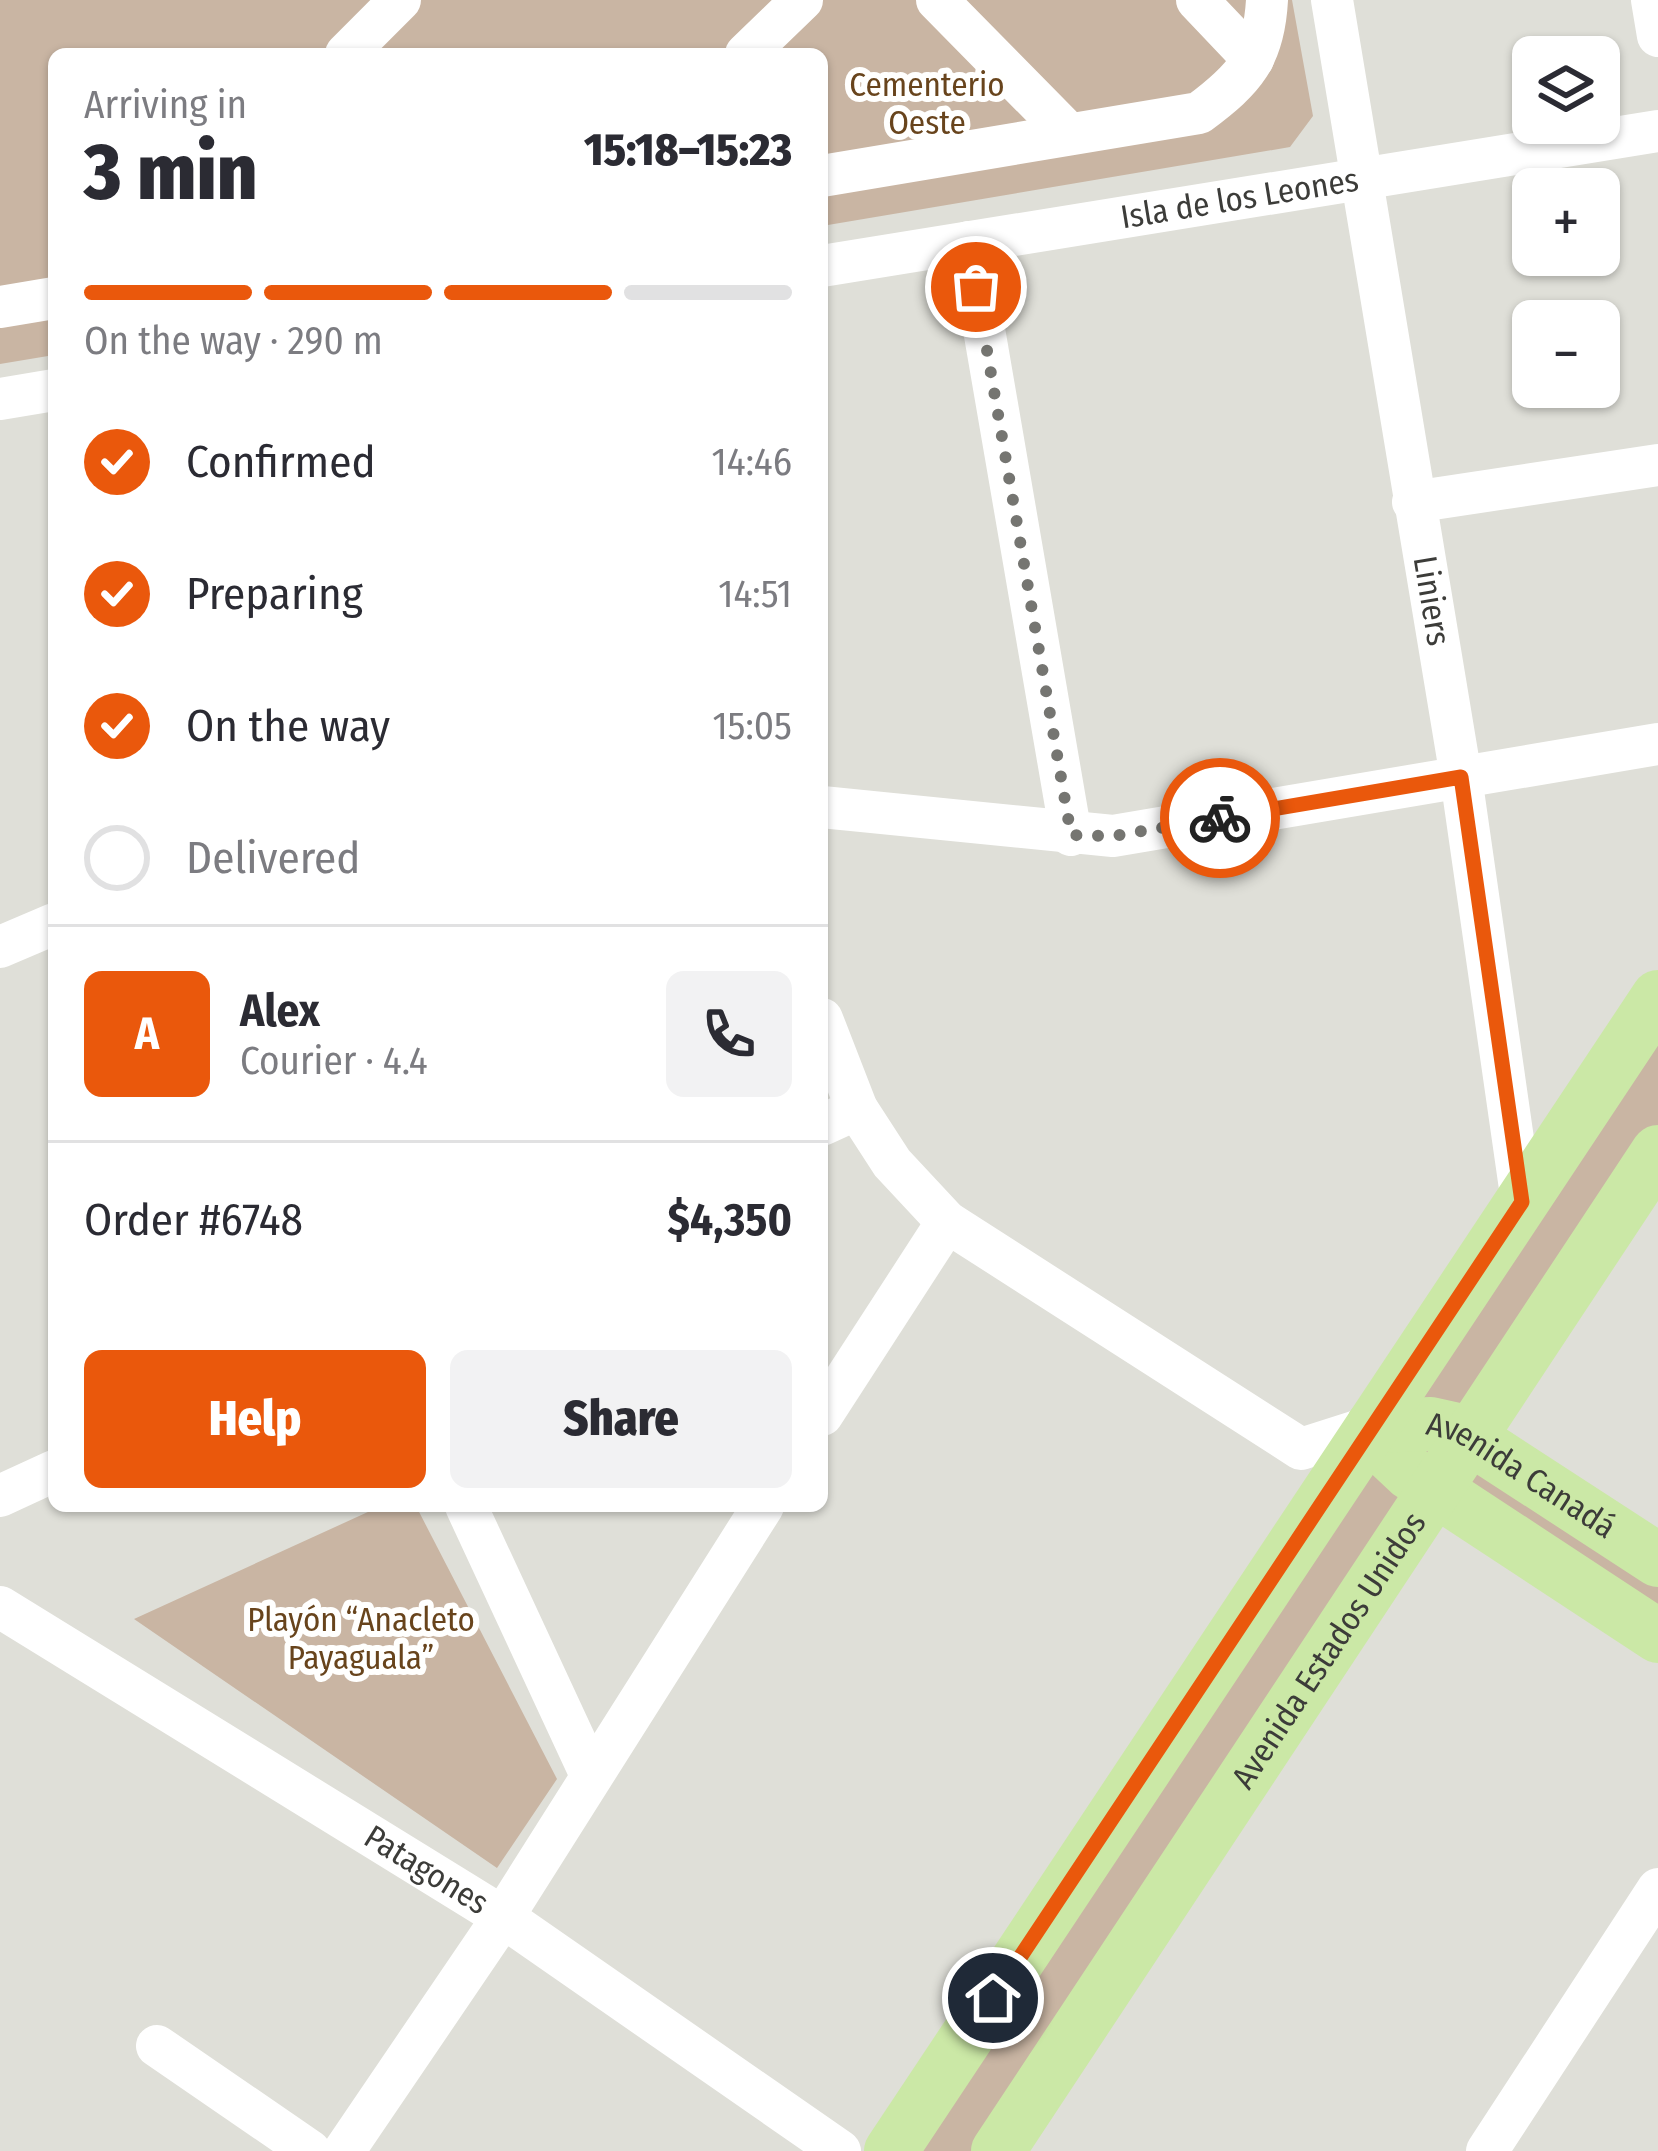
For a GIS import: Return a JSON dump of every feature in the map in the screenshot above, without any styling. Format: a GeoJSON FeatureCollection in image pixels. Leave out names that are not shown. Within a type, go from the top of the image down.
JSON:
{"type":"FeatureCollection","features":[{"type":"Feature","properties":{"kind":"main road"},"geometry":{"type":"LineString","coordinates":[[891,2151],[1658,997]]}},
{"type":"Feature","properties":{"kind":"main road","name":"Avenida Estados Unidos"},"geometry":{"type":"LineString","coordinates":[[998,2151],[1658,1152]]}},
{"type":"Feature","properties":{"kind":"main road","name":"Avenida Canadá"},"geometry":{"type":"LineString","coordinates":[[1649,1610],[1435,1490],[1384,1451],[1373,1426],[1431,1424],[1471,1437],[1658,1560]]}},
{"type":"Feature","properties":{"kind":"street"},"geometry":{"type":"LineString","coordinates":[[352,48],[400,0]]}},
{"type":"Feature","properties":{"kind":"street"},"geometry":{"type":"LineString","coordinates":[[752,48],[802,0]]}},
{"type":"Feature","properties":{"kind":"street"},"geometry":{"type":"LineString","coordinates":[[937,0],[1070,134]]}},
{"type":"Feature","properties":{"kind":"street"},"geometry":{"type":"LineString","coordinates":[[1197,0],[1253,59]]}},
{"type":"Feature","properties":{"kind":"street"},"geometry":{"type":"LineString","coordinates":[[828,175],[1199,112],[1237,86],[1265,39],[1267,0]]}},
{"type":"Feature","properties":{"kind":"street","name":"Liniers"},"geometry":{"type":"LineString","coordinates":[[1332,0],[1461,777],[1522,1202]]}},
{"type":"Feature","properties":{"kind":"street"},"geometry":{"type":"LineString","coordinates":[[1652,0],[1658,36]]}},
{"type":"Feature","properties":{"kind":"street","name":"Isla de los Leones"},"geometry":{"type":"LineString","coordinates":[[828,265],[1658,131]]}},
{"type":"Feature","properties":{"kind":"street"},"geometry":{"type":"LineString","coordinates":[[969,242],[1071,835]]}},
{"type":"Feature","properties":{"kind":"street"},"geometry":{"type":"LineString","coordinates":[[0,307],[48,299]]}},
{"type":"Feature","properties":{"kind":"street"},"geometry":{"type":"LineString","coordinates":[[0,399],[48,392]]}},
{"type":"Feature","properties":{"kind":"street"},"geometry":{"type":"LineString","coordinates":[[1413,502],[1658,466]]}},
{"type":"Feature","properties":{"kind":"street"},"geometry":{"type":"LineString","coordinates":[[828,808],[1113,836],[1658,744]]}},
{"type":"Feature","properties":{"kind":"street"},"geometry":{"type":"LineString","coordinates":[[0,947],[48,927]]}},
{"type":"Feature","properties":{"kind":"street"},"geometry":{"type":"LineString","coordinates":[[828,1054],[839,1117],[892,1163],[947,1222],[1301,1449],[1373,1426]]}},
{"type":"Feature","properties":{"kind":"street"},"geometry":{"type":"LineString","coordinates":[[828,1406],[947,1222]]}},
{"type":"Feature","properties":{"kind":"street"},"geometry":{"type":"LineString","coordinates":[[0,1496],[48,1475]]}},
{"type":"Feature","properties":{"kind":"street"},"geometry":{"type":"LineString","coordinates":[[469,1512],[590,1773]]}},
{"type":"Feature","properties":{"kind":"street"},"geometry":{"type":"LineString","coordinates":[[344,2151],[503,1917],[759,1512]]}},
{"type":"Feature","properties":{"kind":"street","name":"Patagones"},"geometry":{"type":"LineString","coordinates":[[0,1607],[503,1917],[840,2151]]}},
{"type":"Feature","properties":{"kind":"street"},"geometry":{"type":"LineString","coordinates":[[1487,2151],[1658,1889]]}},
{"type":"Feature","properties":{"kind":"street"},"geometry":{"type":"LineString","coordinates":[[157,2047],[310,2151]]}},
{"type":"Feature","properties":{"kind":"green space","name":"Cementerio Oeste"},"geometry":{"type":"Polygon","coordinates":[[[0,0],[1292,0],[1313,116],[1290,147],[828,225],[828,48],[48,48],[48,356],[0,364],[0,0]]]}},
{"type":"Feature","properties":{"kind":"green space"},"geometry":{"type":"Polygon","coordinates":[[[1658,997],[1658,1152],[1472,1437],[1658,1560],[1658,1636],[1435,1490],[998,2151],[891,2151],[1658,997]]]}},
{"type":"Feature","properties":{"kind":"green space","name":"Playón “Anacleto Payaguala”"},"geometry":{"type":"Polygon","coordinates":[[[368,1512],[419,1512],[557,1779],[497,1868],[134,1619],[368,1512]]]}},
{"type":"Feature","properties":{"kind":"way so far"},"geometry":{"type":"LineString","coordinates":[[976,287],[1071,835],[1113,836],[1220,818]]}},
{"type":"Feature","properties":{"kind":"route"},"geometry":{"type":"LineString","coordinates":[[993,1998],[1522,1202],[1461,777],[1220,818]]}}]}
